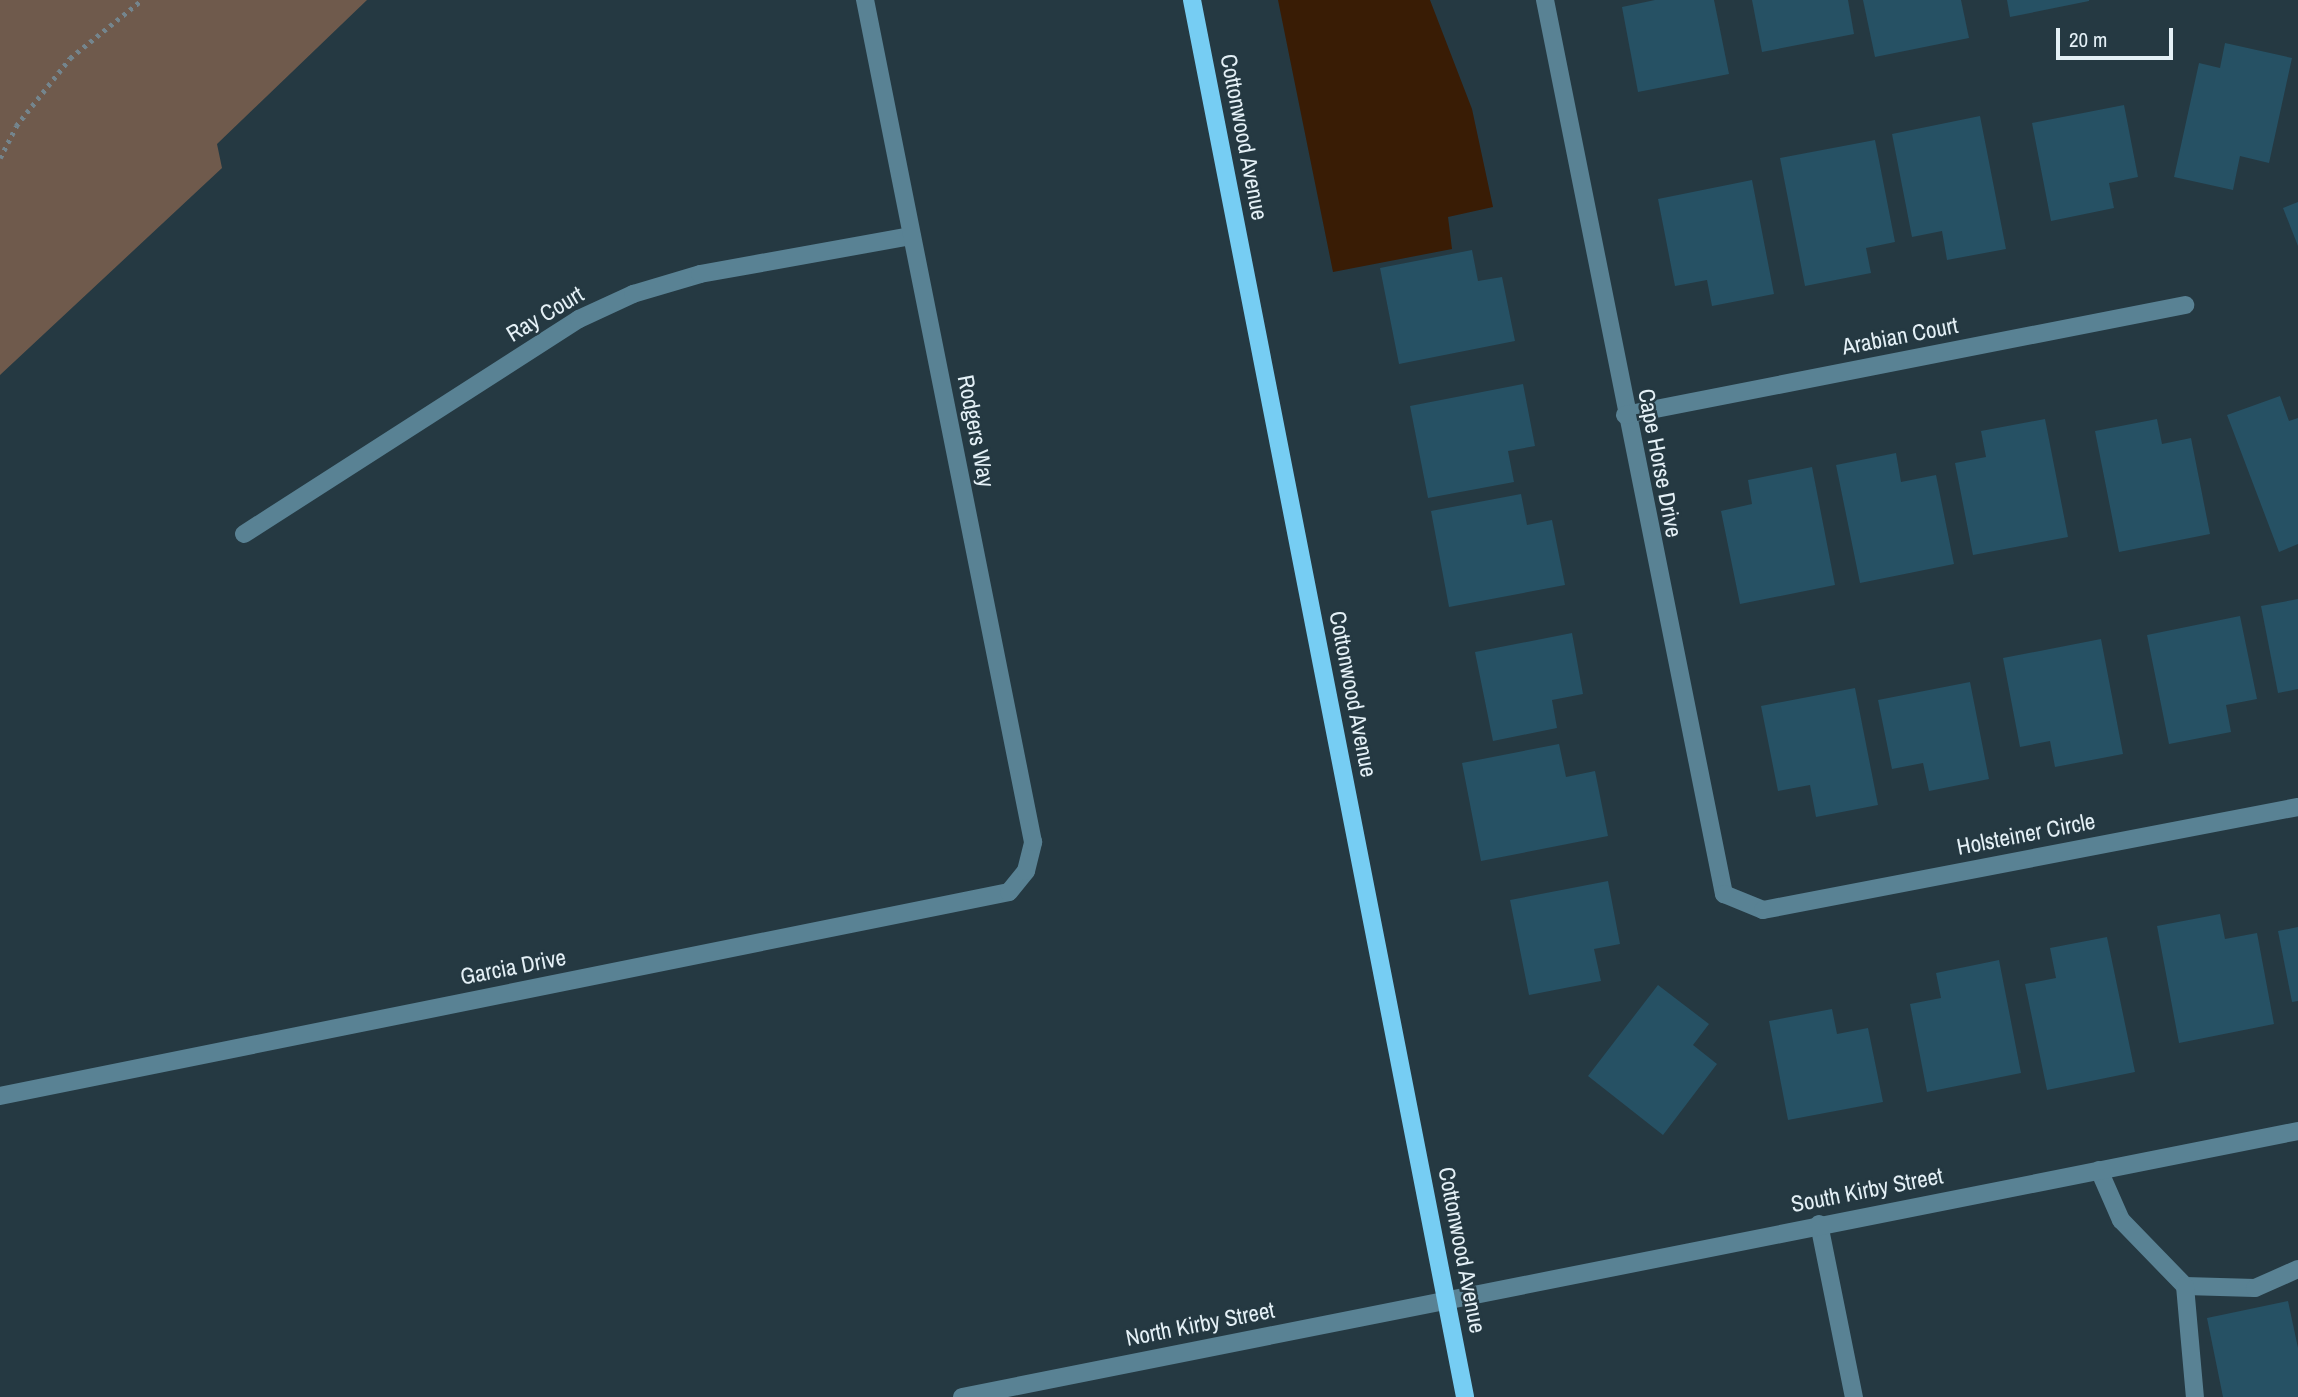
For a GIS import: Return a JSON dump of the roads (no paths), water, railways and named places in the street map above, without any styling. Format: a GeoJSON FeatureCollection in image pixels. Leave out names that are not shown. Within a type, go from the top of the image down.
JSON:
{"type":"FeatureCollection","features":[{"type":"Feature","properties":{"kind":"main road","name":"Cottonwood Avenue"},"geometry":{"type":"LineString","coordinates":[[1192,0],[1465,1397]]}},
{"type":"Feature","properties":{"kind":"street","name":"Rodgers Way"},"geometry":{"type":"LineString","coordinates":[[865,0],[1033,842],[1026,871]]}},
{"type":"Feature","properties":{"kind":"street","name":"Cape Horse Drive"},"geometry":{"type":"LineString","coordinates":[[1545,0],[1625,415],[1724,894],[1763,910]]}},
{"type":"Feature","properties":{"kind":"street","name":"Ray Court"},"geometry":{"type":"LineString","coordinates":[[244,534],[579,319],[633,294],[700,274],[912,236]]}},
{"type":"Feature","properties":{"kind":"street","name":"Arabian Court"},"geometry":{"type":"LineString","coordinates":[[1625,415],[2185,305]]}},
{"type":"Feature","properties":{"kind":"street","name":"Holsteiner Circle"},"geometry":{"type":"LineString","coordinates":[[1763,910],[2298,807]]}},
{"type":"Feature","properties":{"kind":"street","name":"Garcia Drive"},"geometry":{"type":"LineString","coordinates":[[0,1096],[1009,892],[1026,871]]}},
{"type":"Feature","properties":{"kind":"street","name":"South Kirby Street"},"geometry":{"type":"LineString","coordinates":[[1447,1298],[2298,1131]]}},
{"type":"Feature","properties":{"kind":"street"},"geometry":{"type":"LineString","coordinates":[[2099,1170],[2121,1220],[2185,1286],[2195,1397]]}},
{"type":"Feature","properties":{"kind":"street"},"geometry":{"type":"LineString","coordinates":[[1819,1224],[1854,1397]]}},
{"type":"Feature","properties":{"kind":"street"},"geometry":{"type":"LineString","coordinates":[[2185,1286],[2255,1288],[2298,1269]]}},
{"type":"Feature","properties":{"kind":"street","name":"North Kirby Street"},"geometry":{"type":"LineString","coordinates":[[962,1397],[1447,1298]]}}]}
